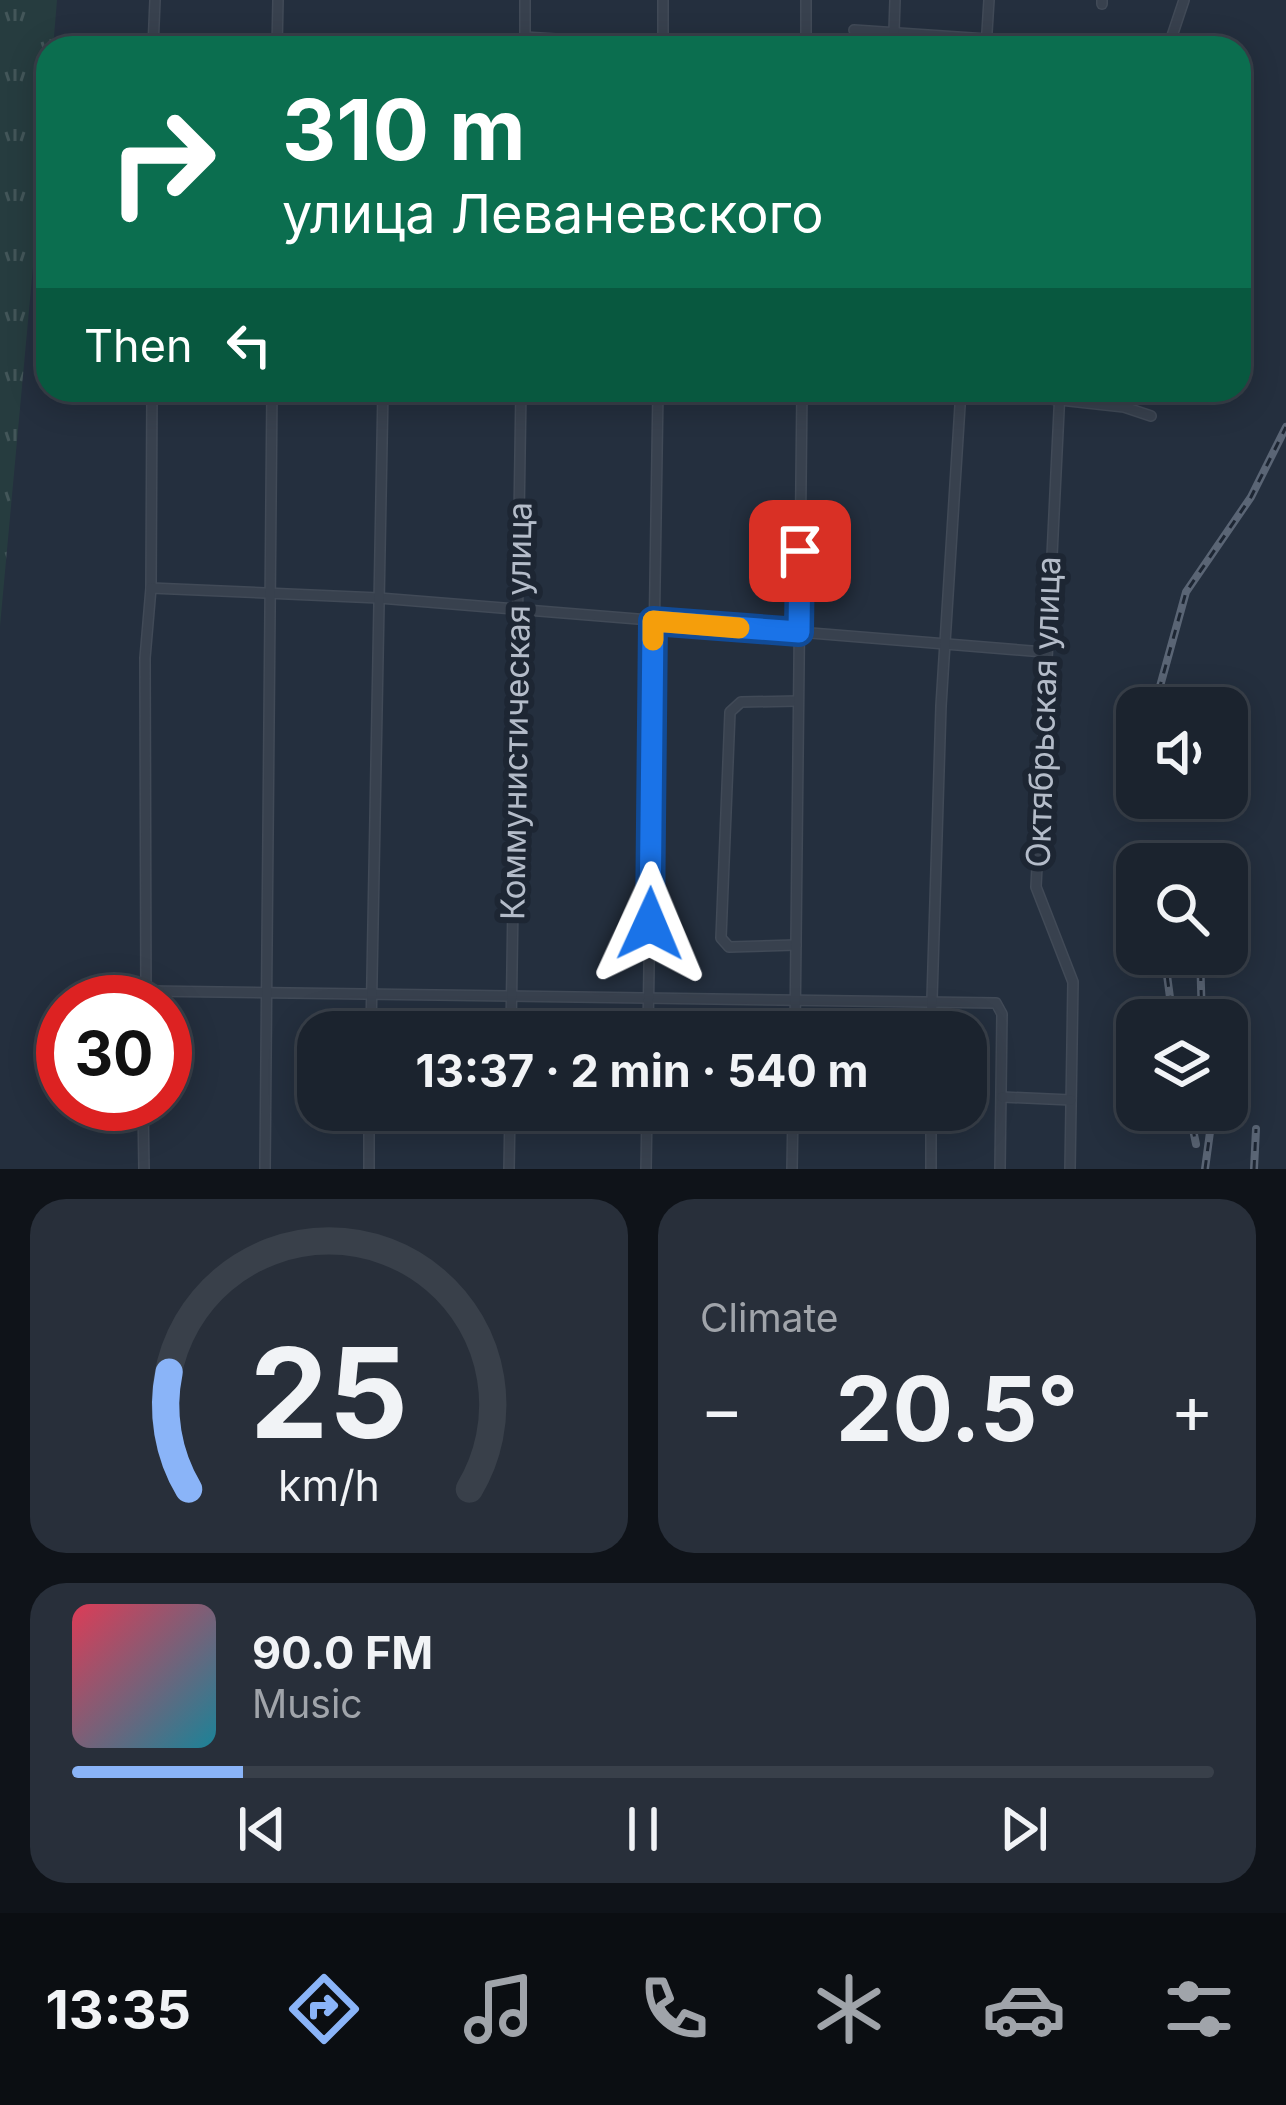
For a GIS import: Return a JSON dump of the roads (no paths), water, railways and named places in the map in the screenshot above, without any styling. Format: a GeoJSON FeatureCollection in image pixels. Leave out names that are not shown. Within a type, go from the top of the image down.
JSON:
{"type":"FeatureCollection","features":[{"type":"Feature","properties":{"kind":"street"},"geometry":{"type":"LineString","coordinates":[[153,36],[154,0]]}},
{"type":"Feature","properties":{"kind":"street"},"geometry":{"type":"LineString","coordinates":[[278,0],[278,36]]}},
{"type":"Feature","properties":{"kind":"street"},"geometry":{"type":"LineString","coordinates":[[525,36],[526,0]]}},
{"type":"Feature","properties":{"kind":"street"},"geometry":{"type":"LineString","coordinates":[[663,0],[663,36]]}},
{"type":"Feature","properties":{"kind":"street"},"geometry":{"type":"LineString","coordinates":[[806,0],[806,36]]}},
{"type":"Feature","properties":{"kind":"street"},"geometry":{"type":"LineString","coordinates":[[894,32],[895,0]]}},
{"type":"Feature","properties":{"kind":"street"},"geometry":{"type":"LineString","coordinates":[[987,36],[989,0]]}},
{"type":"Feature","properties":{"kind":"street"},"geometry":{"type":"LineString","coordinates":[[1172,36],[1184,0]]}},
{"type":"Feature","properties":{"kind":"street"},"geometry":{"type":"LineString","coordinates":[[854,30],[925,36]]}},
{"type":"Feature","properties":{"kind":"street"},"geometry":{"type":"LineString","coordinates":[[147,975],[152,402]]}},
{"type":"Feature","properties":{"kind":"street"},"geometry":{"type":"LineString","coordinates":[[265,1169],[272,402]]}},
{"type":"Feature","properties":{"kind":"street"},"geometry":{"type":"LineString","coordinates":[[371,1011],[383,402]]}},
{"type":"Feature","properties":{"kind":"street","name":"Коммунистическая улица"},"geometry":{"type":"LineString","coordinates":[[512,1011],[521,402]]}},
{"type":"Feature","properties":{"kind":"street"},"geometry":{"type":"LineString","coordinates":[[648,1011],[658,402]]}},
{"type":"Feature","properties":{"kind":"street"},"geometry":{"type":"LineString","coordinates":[[795,1011],[802,402]]}},
{"type":"Feature","properties":{"kind":"street"},"geometry":{"type":"LineString","coordinates":[[931,1011],[945,644],[963,402]]}},
{"type":"Feature","properties":{"kind":"street","name":"Октябрьская улица"},"geometry":{"type":"LineString","coordinates":[[1059,402],[1036,887],[1073,982],[1070,1169]]}},
{"type":"Feature","properties":{"kind":"street"},"geometry":{"type":"LineString","coordinates":[[1097,402],[1151,416]]}},
{"type":"Feature","properties":{"kind":"street"},"geometry":{"type":"LineString","coordinates":[[1124,407],[1125,402]]}},
{"type":"Feature","properties":{"kind":"street"},"geometry":{"type":"LineString","coordinates":[[151,588],[379,598],[1044,652]]}},
{"type":"Feature","properties":{"kind":"street"},"geometry":{"type":"LineString","coordinates":[[796,945],[729,947],[721,938],[730,712],[740,702],[798,701]]}},
{"type":"Feature","properties":{"kind":"street"},"geometry":{"type":"LineString","coordinates":[[192,995],[371,993],[931,1000],[1000,1005],[1000,1169]]}},
{"type":"Feature","properties":{"kind":"street"},"geometry":{"type":"LineString","coordinates":[[1002,1097],[1071,1100]]}},
{"type":"Feature","properties":{"kind":"street"},"geometry":{"type":"LineString","coordinates":[[143,1131],[144,1169]]}},
{"type":"Feature","properties":{"kind":"street"},"geometry":{"type":"LineString","coordinates":[[369,1131],[369,1169]]}},
{"type":"Feature","properties":{"kind":"street"},"geometry":{"type":"LineString","coordinates":[[509,1169],[510,1131]]}},
{"type":"Feature","properties":{"kind":"street"},"geometry":{"type":"LineString","coordinates":[[646,1131],[646,1169]]}},
{"type":"Feature","properties":{"kind":"street"},"geometry":{"type":"LineString","coordinates":[[792,1169],[793,1131]]}},
{"type":"Feature","properties":{"kind":"street"},"geometry":{"type":"LineString","coordinates":[[931,1131],[931,1169]]}},
{"type":"Feature","properties":{"kind":"railway"},"geometry":{"type":"LineString","coordinates":[[1160,687],[1186,592],[1251,497],[1286,427]]}},
{"type":"Feature","properties":{"kind":"railway"},"geometry":{"type":"LineString","coordinates":[[1167,975],[1170,999]]}},
{"type":"Feature","properties":{"kind":"railway"},"geometry":{"type":"LineString","coordinates":[[1201,975],[1201,999]]}},
{"type":"Feature","properties":{"kind":"railway"},"geometry":{"type":"LineString","coordinates":[[1254,1169],[1256,1129]]}},
{"type":"Feature","properties":{"kind":"railway"},"geometry":{"type":"LineString","coordinates":[[1193,1131],[1196,1144]]}},
{"type":"Feature","properties":{"kind":"railway"},"geometry":{"type":"LineString","coordinates":[[1205,1169],[1210,1131]]}}]}
